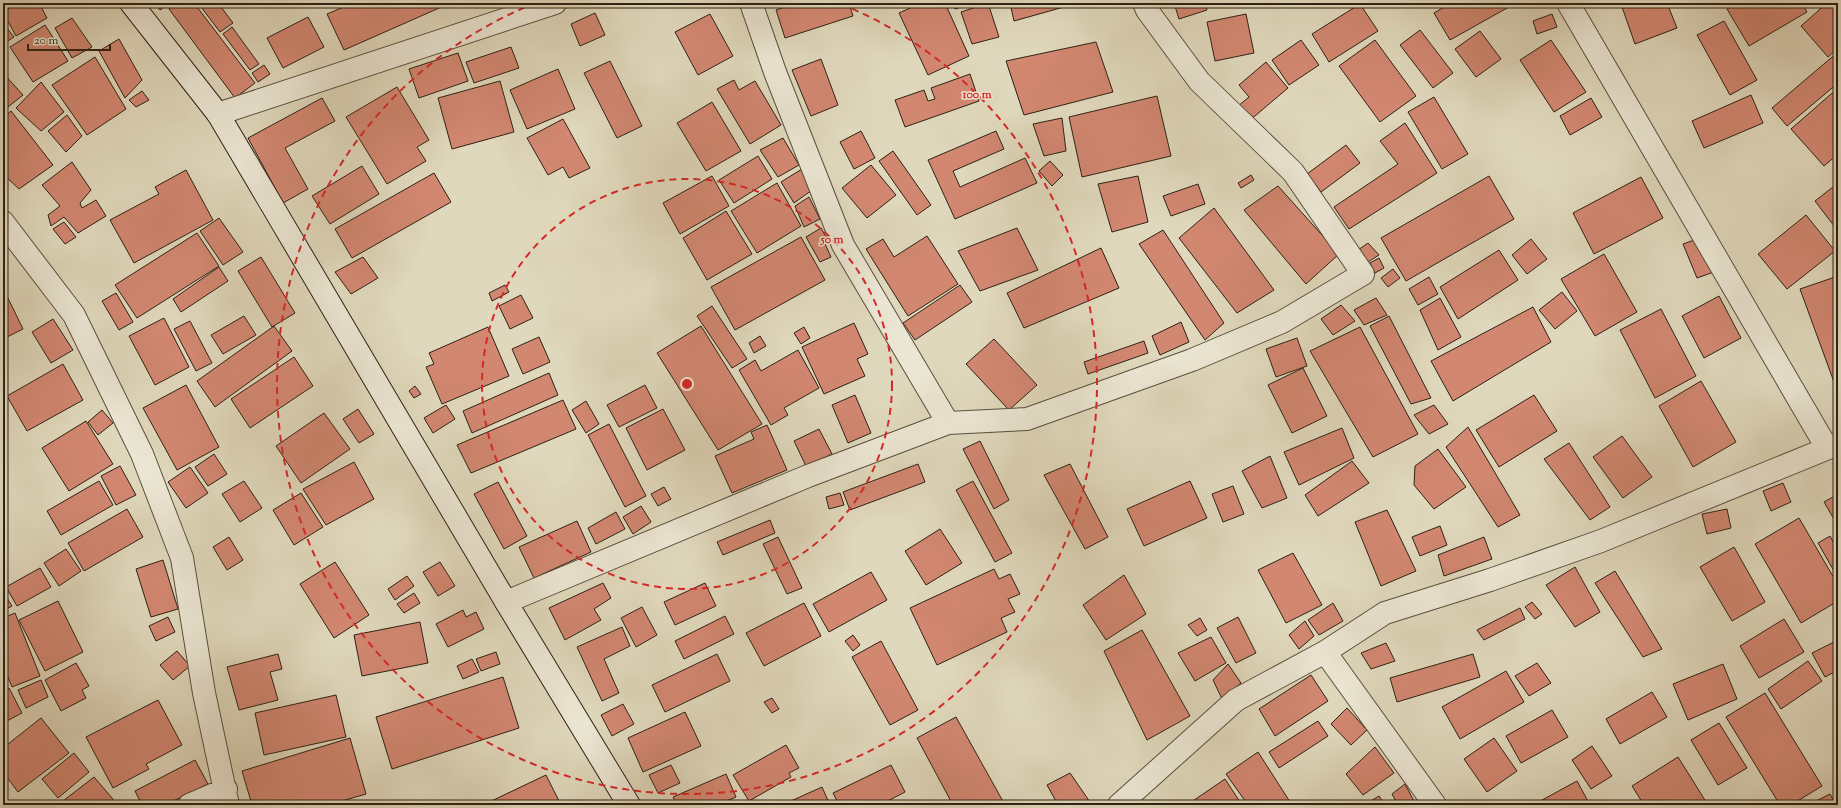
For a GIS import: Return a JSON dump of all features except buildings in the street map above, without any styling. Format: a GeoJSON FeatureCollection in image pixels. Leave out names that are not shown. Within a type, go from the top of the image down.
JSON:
{"type":"FeatureCollection","features":[{"type":"Feature","properties":{"kind":"street"},"geometry":{"type":"LineString","coordinates":[[131,3],[218,114],[506,602],[629,805]]}},
{"type":"Feature","properties":{"kind":"street"},"geometry":{"type":"LineString","coordinates":[[218,114],[512,9],[556,3]]}},
{"type":"Feature","properties":{"kind":"street"},"geometry":{"type":"LineString","coordinates":[[751,3],[775,72],[843,245],[948,423]]}},
{"type":"Feature","properties":{"kind":"street"},"geometry":{"type":"LineString","coordinates":[[506,602],[808,476],[948,423],[1027,419],[1185,362],[1282,322],[1363,274],[1293,172],[1199,81],[1147,10],[1144,3]]}},
{"type":"Feature","properties":{"kind":"street"},"geometry":{"type":"LineString","coordinates":[[1118,805],[1236,700],[1326,652],[1385,613],[1490,580],[1601,541],[1833,446],[1568,3]]}},
{"type":"Feature","properties":{"kind":"street"},"geometry":{"type":"LineString","coordinates":[[3,222],[74,315],[142,454],[182,558],[204,693],[227,797],[189,805]]}},
{"type":"Feature","properties":{"kind":"street"},"geometry":{"type":"LineString","coordinates":[[1326,652],[1435,805]]}}]}
